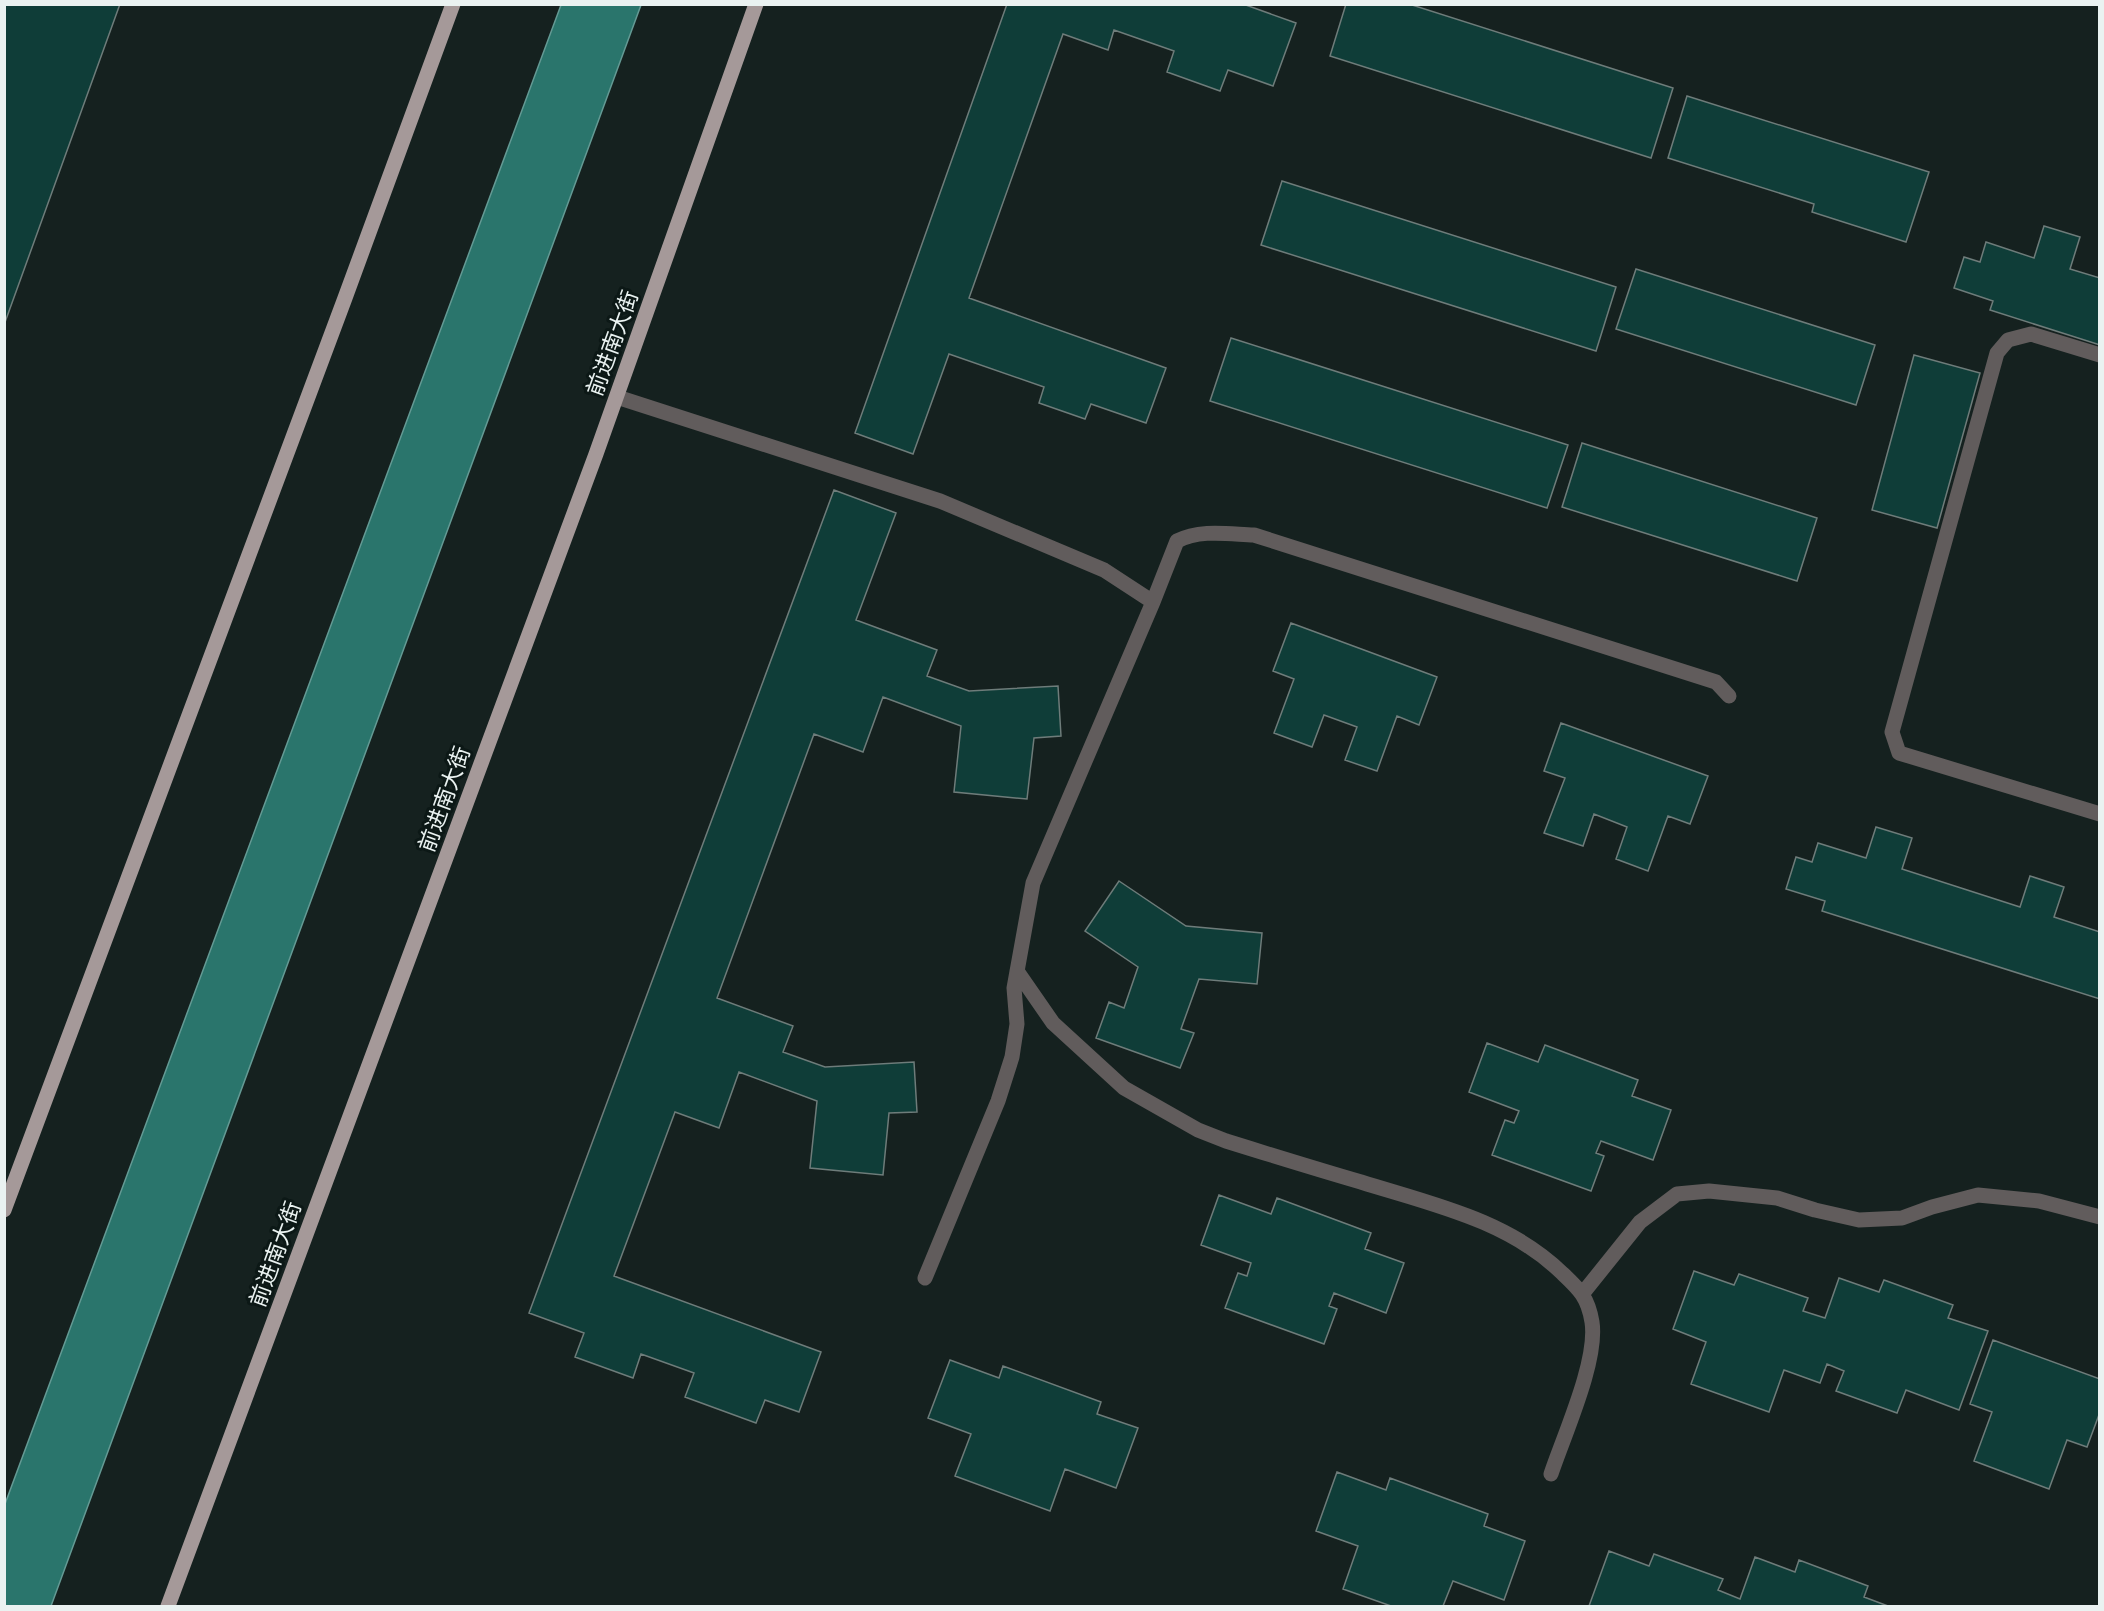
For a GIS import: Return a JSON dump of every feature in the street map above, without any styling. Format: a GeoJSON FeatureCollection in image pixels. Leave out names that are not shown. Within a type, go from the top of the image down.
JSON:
{"type":"FeatureCollection","features":[{"type":"Feature","properties":{"kind":"main road"},"geometry":{"type":"LineString","coordinates":[[4,1210],[453,4]]}},
{"type":"Feature","properties":{"kind":"main road","name":"前进南大街"},"geometry":{"type":"LineString","coordinates":[[168,1606],[617,397],[756,4]]}},
{"type":"Feature","properties":{"kind":"lane"},"geometry":{"type":"LineString","coordinates":[[2100,356],[2031,334],[2008,340],[1997,353],[1892,732],[1899,753],[2100,814]]}},
{"type":"Feature","properties":{"kind":"lane"},"geometry":{"type":"LineString","coordinates":[[617,397],[940,501],[1104,570],[1154,602]]}},
{"type":"Feature","properties":{"kind":"lane"},"geometry":{"type":"LineString","coordinates":[[925,1278],[998,1101],[1012,1057],[1017,1024],[1014,988],[1034,884],[1154,602],[1177,541],[1188,535],[1254,535],[1716,682],[1729,696]]}},
{"type":"Feature","properties":{"kind":"lane"},"geometry":{"type":"LineString","coordinates":[[1017,971],[1053,1023],[1124,1088],[1198,1130],[1226,1141],[1450,1210],[1497,1228],[1529,1245],[1555,1266],[1583,1293],[1592,1323],[1589,1363],[1551,1474]]}},
{"type":"Feature","properties":{"kind":"lane"},"geometry":{"type":"LineString","coordinates":[[1583,1293],[1640,1222],[1677,1194],[1709,1191],[1777,1198],[1815,1210],[1860,1220],[1902,1218],[1978,1195],[2039,1201],[2100,1217]]}},
{"type":"Feature","properties":{"kind":"shaded area"},"geometry":{"type":"Polygon","coordinates":[[[561,5],[641,5],[51,1606],[5,1606],[5,1504],[561,5]]]}},
{"type":"Feature","properties":{"kind":"building"},"geometry":{"type":"Polygon","coordinates":[[[4,4],[120,4],[4,325],[4,4]]]}},
{"type":"Feature","properties":{"kind":"building"},"geometry":{"type":"Polygon","coordinates":[[[1007,4],[1243,4],[1296,23],[1273,86],[1228,70],[1220,91],[1167,72],[1174,51],[1114,30],[1108,50],[1063,34],[969,298],[1166,368],[1146,423],[1091,404],[1085,419],[1039,403],[1044,387],[949,354],[913,454],[855,433],[1007,4]]]}},
{"type":"Feature","properties":{"kind":"building"},"geometry":{"type":"Polygon","coordinates":[[[1346,4],[1409,4],[1673,88],[1651,158],[1330,56],[1346,4]]]}},
{"type":"Feature","properties":{"kind":"building"},"geometry":{"type":"Polygon","coordinates":[[[1687,96],[1929,172],[1906,242],[1812,212],[1814,204],[1668,158],[1687,96]]]}},
{"type":"Feature","properties":{"kind":"building"},"geometry":{"type":"Polygon","coordinates":[[[1282,181],[1616,287],[1596,351],[1261,245],[1282,181]]]}},
{"type":"Feature","properties":{"kind":"building"},"geometry":{"type":"Polygon","coordinates":[[[2044,226],[2080,237],[2070,269],[2100,278],[2100,345],[1990,310],[1993,301],[1954,288],[1964,257],[1980,262],[1986,242],[2034,258],[2044,226]]]}},
{"type":"Feature","properties":{"kind":"building"},"geometry":{"type":"Polygon","coordinates":[[[1636,269],[1875,345],[1856,405],[1616,329],[1636,269]]]}},
{"type":"Feature","properties":{"kind":"building"},"geometry":{"type":"Polygon","coordinates":[[[1231,338],[1568,445],[1547,508],[1210,401],[1231,338]]]}},
{"type":"Feature","properties":{"kind":"building"},"geometry":{"type":"Polygon","coordinates":[[[1914,355],[1980,373],[1937,528],[1872,510],[1914,355]]]}},
{"type":"Feature","properties":{"kind":"building"},"geometry":{"type":"Polygon","coordinates":[[[1582,443],[1817,518],[1797,581],[1562,507],[1582,443]]]}},
{"type":"Feature","properties":{"kind":"building"},"geometry":{"type":"Polygon","coordinates":[[[834,490],[896,513],[856,620],[937,650],[927,676],[969,691],[1058,686],[1061,736],[1034,738],[1027,799],[954,792],[961,726],[883,697],[863,752],[814,734],[717,998],[793,1026],[783,1052],[825,1067],[914,1062],[917,1112],[889,1113],[883,1175],[810,1168],[817,1101],[739,1072],[719,1128],[675,1112],[614,1276],[821,1352],[799,1412],[765,1400],[756,1423],[685,1397],[694,1373],[641,1354],[633,1378],[575,1357],[584,1333],[529,1313],[834,490]]]}},
{"type":"Feature","properties":{"kind":"building"},"geometry":{"type":"Polygon","coordinates":[[[1291,623],[1437,677],[1419,725],[1397,716],[1377,771],[1345,760],[1357,727],[1324,715],[1312,747],[1274,733],[1294,679],[1273,671],[1291,623]]]}},
{"type":"Feature","properties":{"kind":"building"},"geometry":{"type":"Polygon","coordinates":[[[1561,723],[1708,776],[1690,824],[1668,816],[1648,871],[1616,859],[1627,827],[1594,814],[1583,846],[1544,833],[1565,778],[1544,771],[1561,723]]]}},
{"type":"Feature","properties":{"kind":"building"},"geometry":{"type":"Polygon","coordinates":[[[1876,827],[1912,838],[1902,869],[2020,907],[2030,876],[2064,887],[2054,917],[2100,932],[2100,999],[1822,911],[1825,901],[1786,889],[1796,857],[1812,862],[1818,843],[1866,858],[1876,827]]]}},
{"type":"Feature","properties":{"kind":"building"},"geometry":{"type":"Polygon","coordinates":[[[1119,881],[1186,926],[1262,933],[1257,984],[1199,979],[1181,1029],[1194,1033],[1180,1068],[1096,1038],[1109,1002],[1124,1008],[1138,967],[1085,931],[1119,881]]]}},
{"type":"Feature","properties":{"kind":"building"},"geometry":{"type":"Polygon","coordinates":[[[1487,1043],[1538,1062],[1545,1045],[1638,1080],[1632,1096],[1671,1110],[1653,1160],[1601,1141],[1596,1153],[1604,1156],[1591,1191],[1492,1155],[1505,1120],[1514,1123],[1519,1111],[1469,1092],[1487,1043]]]}},
{"type":"Feature","properties":{"kind":"building"},"geometry":{"type":"Polygon","coordinates":[[[1219,1195],[1271,1214],[1277,1198],[1371,1233],[1365,1249],[1404,1263],[1386,1313],[1334,1293],[1329,1306],[1337,1309],[1324,1344],[1225,1308],[1238,1273],[1247,1276],[1251,1263],[1201,1245],[1219,1195]]]}},
{"type":"Feature","properties":{"kind":"building"},"geometry":{"type":"Polygon","coordinates":[[[1694,1271],[1734,1285],[1739,1274],[1808,1298],[1803,1311],[1825,1318],[1839,1278],[1879,1292],[1884,1280],[1953,1305],[1948,1318],[1988,1331],[1959,1410],[1906,1390],[1897,1413],[1836,1391],[1844,1371],[1827,1364],[1820,1383],[1784,1370],[1769,1412],[1691,1384],[1706,1342],[1673,1329],[1694,1271]]]}},
{"type":"Feature","properties":{"kind":"building"},"geometry":{"type":"Polygon","coordinates":[[[1993,1340],[2100,1379],[2100,1412],[2087,1447],[2067,1440],[2049,1489],[1974,1461],[1992,1412],[1970,1404],[1993,1340]]]}},
{"type":"Feature","properties":{"kind":"building"},"geometry":{"type":"Polygon","coordinates":[[[950,1360],[999,1378],[1003,1366],[1101,1402],[1097,1414],[1138,1428],[1116,1488],[1065,1469],[1050,1511],[955,1476],[971,1434],[928,1418],[950,1360]]]}},
{"type":"Feature","properties":{"kind":"building"},"geometry":{"type":"Polygon","coordinates":[[[1337,1472],[1386,1490],[1390,1478],[1488,1514],[1484,1526],[1525,1541],[1504,1600],[1453,1581],[1443,1606],[1391,1606],[1343,1589],[1358,1546],[1316,1531],[1337,1472]]]}},
{"type":"Feature","properties":{"kind":"building"},"geometry":{"type":"Polygon","coordinates":[[[1609,1551],[1649,1566],[1654,1554],[1723,1579],[1718,1590],[1740,1599],[1755,1557],[1795,1572],[1799,1560],[1868,1586],[1864,1597],[1888,1606],[1589,1606],[1609,1551]]]}}]}
